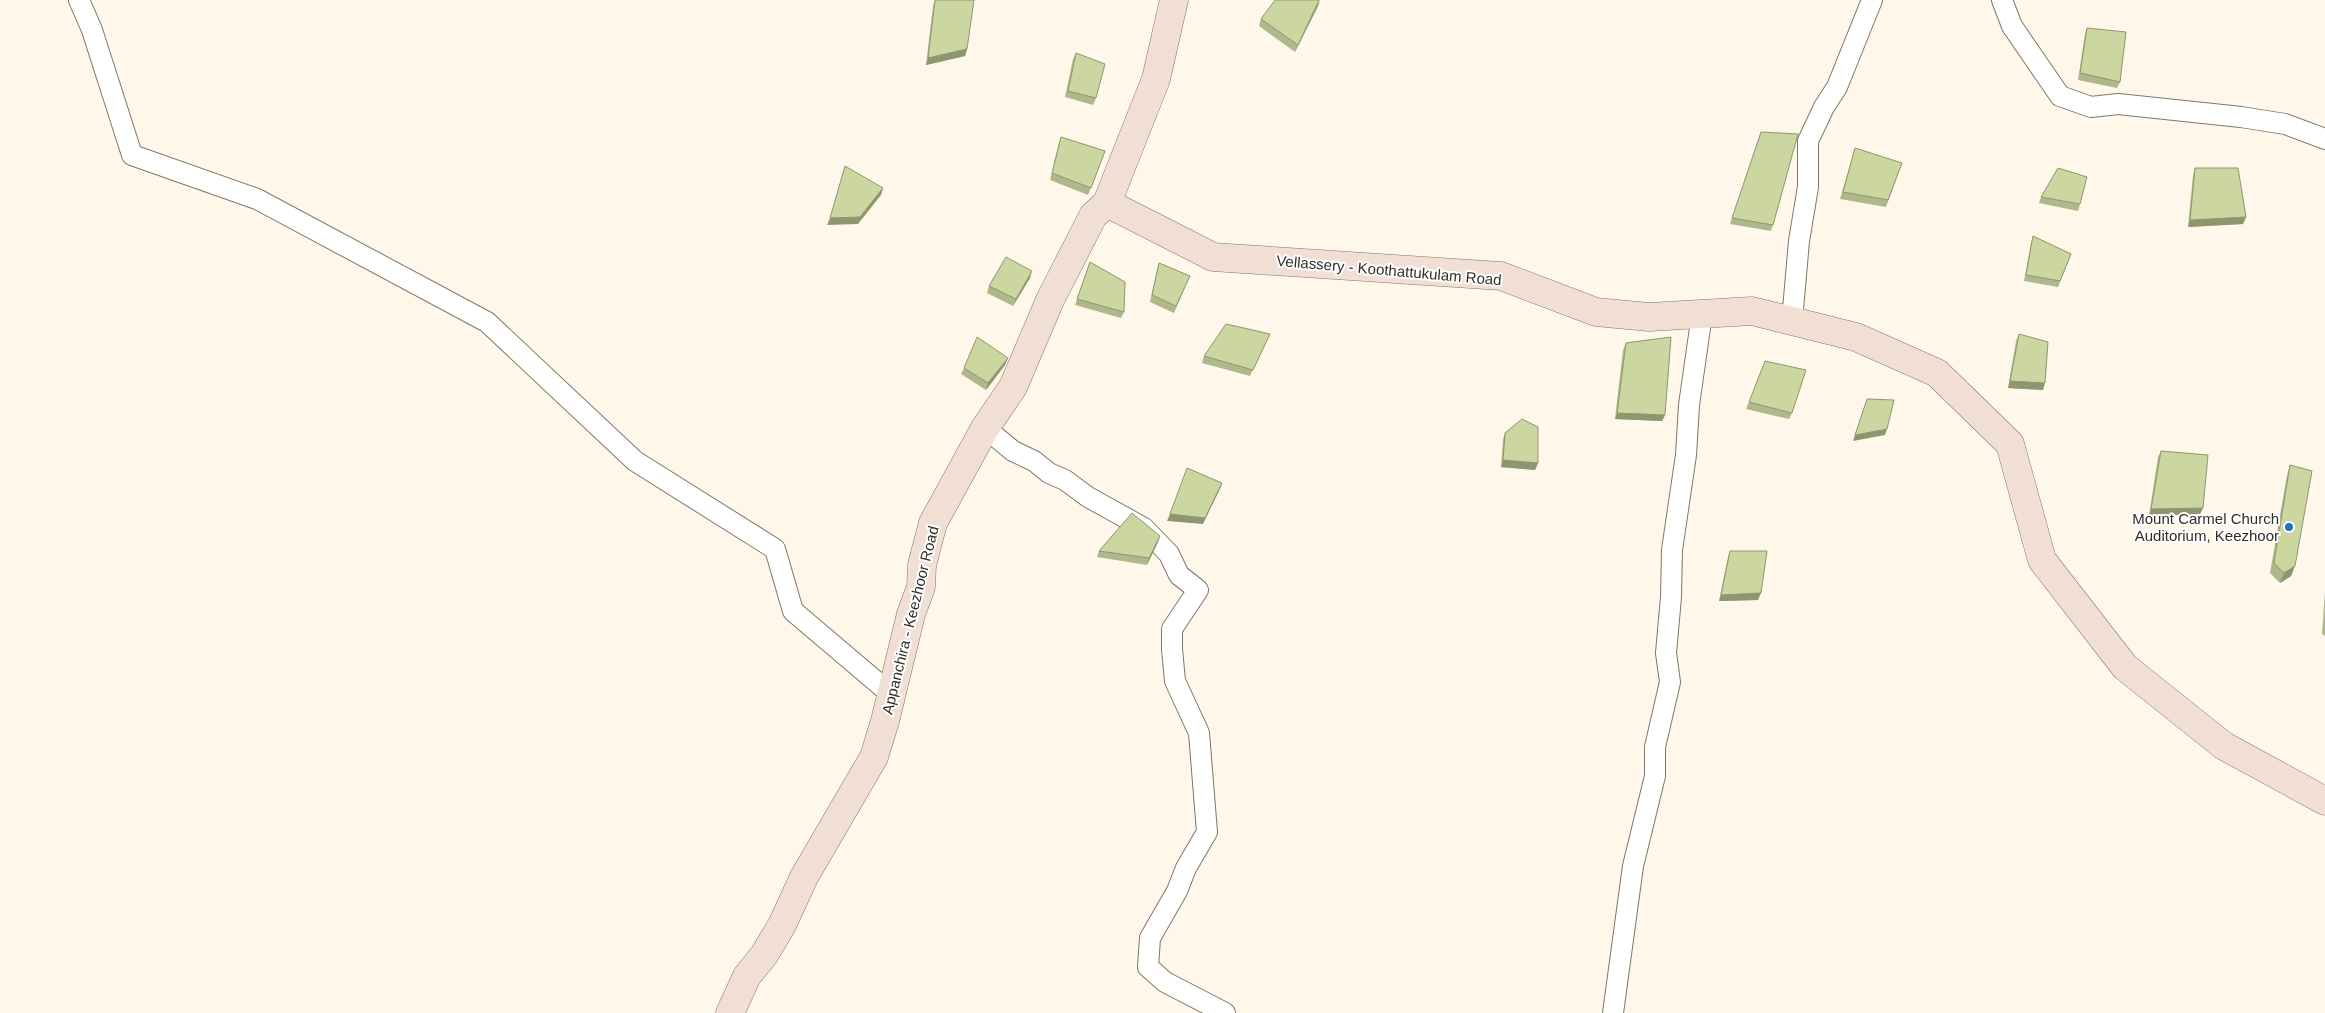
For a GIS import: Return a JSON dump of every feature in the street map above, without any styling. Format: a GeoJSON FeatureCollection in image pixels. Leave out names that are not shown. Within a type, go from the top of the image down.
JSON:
{"type":"FeatureCollection","features":[{"type":"Feature","properties":{"kind":"main road"},"geometry":{"type":"LineString","coordinates":[[1107,203],[1156,79],[1174,0]]}},
{"type":"Feature","properties":{"kind":"main road","name":"Appanchira - Keezhoor Road"},"geometry":{"type":"LineString","coordinates":[[730,1013],[747,976],[764,955],[782,926],[804,877],[874,757],[892,695],[911,614],[921,587],[922,565],[933,523],[985,428],[1014,387],[1050,300],[1093,216],[1107,203]]}},
{"type":"Feature","properties":{"kind":"main road","name":"Vellassery - Koothattukulam Road"},"geometry":{"type":"LineString","coordinates":[[1107,203],[1213,257],[1501,276],[1596,312],[1649,317],[1752,310],[1856,337],[1937,373],[2010,444],[2042,560],[2125,667],[2224,746],[2325,801]]}},
{"type":"Feature","properties":{"kind":"street"},"geometry":{"type":"LineString","coordinates":[[79,0],[92,30],[132,155],[257,199],[486,322],[635,461],[775,549],[792,611],[892,695]]}},
{"type":"Feature","properties":{"kind":"street"},"geometry":{"type":"LineString","coordinates":[[1792,321],[1799,241],[1808,187],[1808,141],[1824,107],[1837,87],[1872,0]]}},
{"type":"Feature","properties":{"kind":"street"},"geometry":{"type":"LineString","coordinates":[[2002,0],[2012,26],[2060,96],[2091,107],[2118,104],[2241,117],[2285,124],[2325,139]]}},
{"type":"Feature","properties":{"kind":"street"},"geometry":{"type":"LineString","coordinates":[[1612,1013],[1634,866],[1655,776],[1655,747],[1670,682],[1666,653],[1671,597],[1672,550],[1686,455],[1689,405],[1702,314]]}},
{"type":"Feature","properties":{"kind":"street"},"geometry":{"type":"LineString","coordinates":[[985,428],[1013,451],[1034,461],[1048,473],[1065,480],[1088,497],[1144,528],[1170,554],[1179,575],[1198,590],[1172,629],[1172,650],[1175,681],[1199,733],[1206,832],[1186,868],[1177,891],[1150,938],[1148,967],[1165,982],[1226,1013]]}},
{"type":"Feature","properties":{"kind":"building"},"geometry":{"type":"Polygon","coordinates":[[[935,0],[974,0],[967,49],[928,58],[935,0]]]}},
{"type":"Feature","properties":{"kind":"building"},"geometry":{"type":"Polygon","coordinates":[[[1275,0],[1319,0],[1298,45],[1261,19],[1275,0]]]}},
{"type":"Feature","properties":{"kind":"building"},"geometry":{"type":"Polygon","coordinates":[[[2087,28],[2126,32],[2120,82],[2080,73],[2087,28]]]}},
{"type":"Feature","properties":{"kind":"building"},"geometry":{"type":"Polygon","coordinates":[[[1076,53],[1105,64],[1096,98],[1068,91],[1076,53]]]}},
{"type":"Feature","properties":{"kind":"building"},"geometry":{"type":"Polygon","coordinates":[[[1761,132],[1798,134],[1773,225],[1732,218],[1761,132]]]}},
{"type":"Feature","properties":{"kind":"building"},"geometry":{"type":"Polygon","coordinates":[[[1061,137],[1105,151],[1091,188],[1052,173],[1061,137]]]}},
{"type":"Feature","properties":{"kind":"building"},"geometry":{"type":"Polygon","coordinates":[[[1855,148],[1902,163],[1888,200],[1843,192],[1855,148]]]}},
{"type":"Feature","properties":{"kind":"building"},"geometry":{"type":"Polygon","coordinates":[[[845,166],[883,188],[860,217],[830,218],[845,166]]]}},
{"type":"Feature","properties":{"kind":"building"},"geometry":{"type":"Polygon","coordinates":[[[2058,168],[2087,177],[2080,204],[2041,197],[2058,168]]]}},
{"type":"Feature","properties":{"kind":"building"},"geometry":{"type":"Polygon","coordinates":[[[2195,168],[2238,168],[2246,217],[2190,220],[2195,168]]]}},
{"type":"Feature","properties":{"kind":"building"},"geometry":{"type":"Polygon","coordinates":[[[2033,236],[2071,254],[2060,281],[2026,275],[2033,236]]]}},
{"type":"Feature","properties":{"kind":"building"},"geometry":{"type":"Polygon","coordinates":[[[1006,257],[1032,271],[1016,299],[989,286],[1006,257]]]}},
{"type":"Feature","properties":{"kind":"building"},"geometry":{"type":"Polygon","coordinates":[[[1090,262],[1125,282],[1124,312],[1077,299],[1090,262]]]}},
{"type":"Feature","properties":{"kind":"building"},"geometry":{"type":"Polygon","coordinates":[[[1159,263],[1190,276],[1176,306],[1152,295],[1159,263]]]}},
{"type":"Feature","properties":{"kind":"building"},"geometry":{"type":"Polygon","coordinates":[[[1226,324],[1270,334],[1253,370],[1204,356],[1226,324]]]}},
{"type":"Feature","properties":{"kind":"building"},"geometry":{"type":"Polygon","coordinates":[[[2019,334],[2048,342],[2045,383],[2010,381],[2019,334]]]}},
{"type":"Feature","properties":{"kind":"building"},"geometry":{"type":"Polygon","coordinates":[[[977,337],[1008,358],[988,383],[964,368],[977,337]]]}},
{"type":"Feature","properties":{"kind":"building"},"geometry":{"type":"Polygon","coordinates":[[[1671,337],[1665,415],[1617,413],[1626,343],[1671,337]]]}},
{"type":"Feature","properties":{"kind":"building"},"geometry":{"type":"Polygon","coordinates":[[[1765,361],[1806,370],[1792,413],[1749,402],[1765,361]]]}},
{"type":"Feature","properties":{"kind":"building"},"geometry":{"type":"Polygon","coordinates":[[[1867,399],[1894,400],[1887,429],[1855,435],[1867,399]]]}},
{"type":"Feature","properties":{"kind":"building"},"geometry":{"type":"Polygon","coordinates":[[[1522,419],[1538,427],[1538,463],[1503,460],[1505,433],[1522,419]]]}},
{"type":"Feature","properties":{"kind":"building"},"geometry":{"type":"Polygon","coordinates":[[[2161,451],[2208,455],[2203,508],[2151,509],[2161,451]]]}},
{"type":"Feature","properties":{"kind":"building","name":"Mount Carmel Church Auditorium, Keezhoor"},"geometry":{"type":"Polygon","coordinates":[[[2290,465],[2312,471],[2295,566],[2284,573],[2274,563],[2290,465]]]}},
{"type":"Feature","properties":{"kind":"building"},"geometry":{"type":"Polygon","coordinates":[[[1187,468],[1222,483],[1205,518],[1170,514],[1187,468]]]}},
{"type":"Feature","properties":{"kind":"building"},"geometry":{"type":"Polygon","coordinates":[[[1132,513],[1160,536],[1149,558],[1099,551],[1132,513]]]}},
{"type":"Feature","properties":{"kind":"building"},"geometry":{"type":"Polygon","coordinates":[[[1730,551],[1767,551],[1761,593],[1721,595],[1730,551]]]}},
{"type":"Feature","properties":{"kind":"place","name":"Mount Carmel Church Auditorium, Keezhoor"},"geometry":{"type":"Point","coordinates":[2289,527]}}]}
